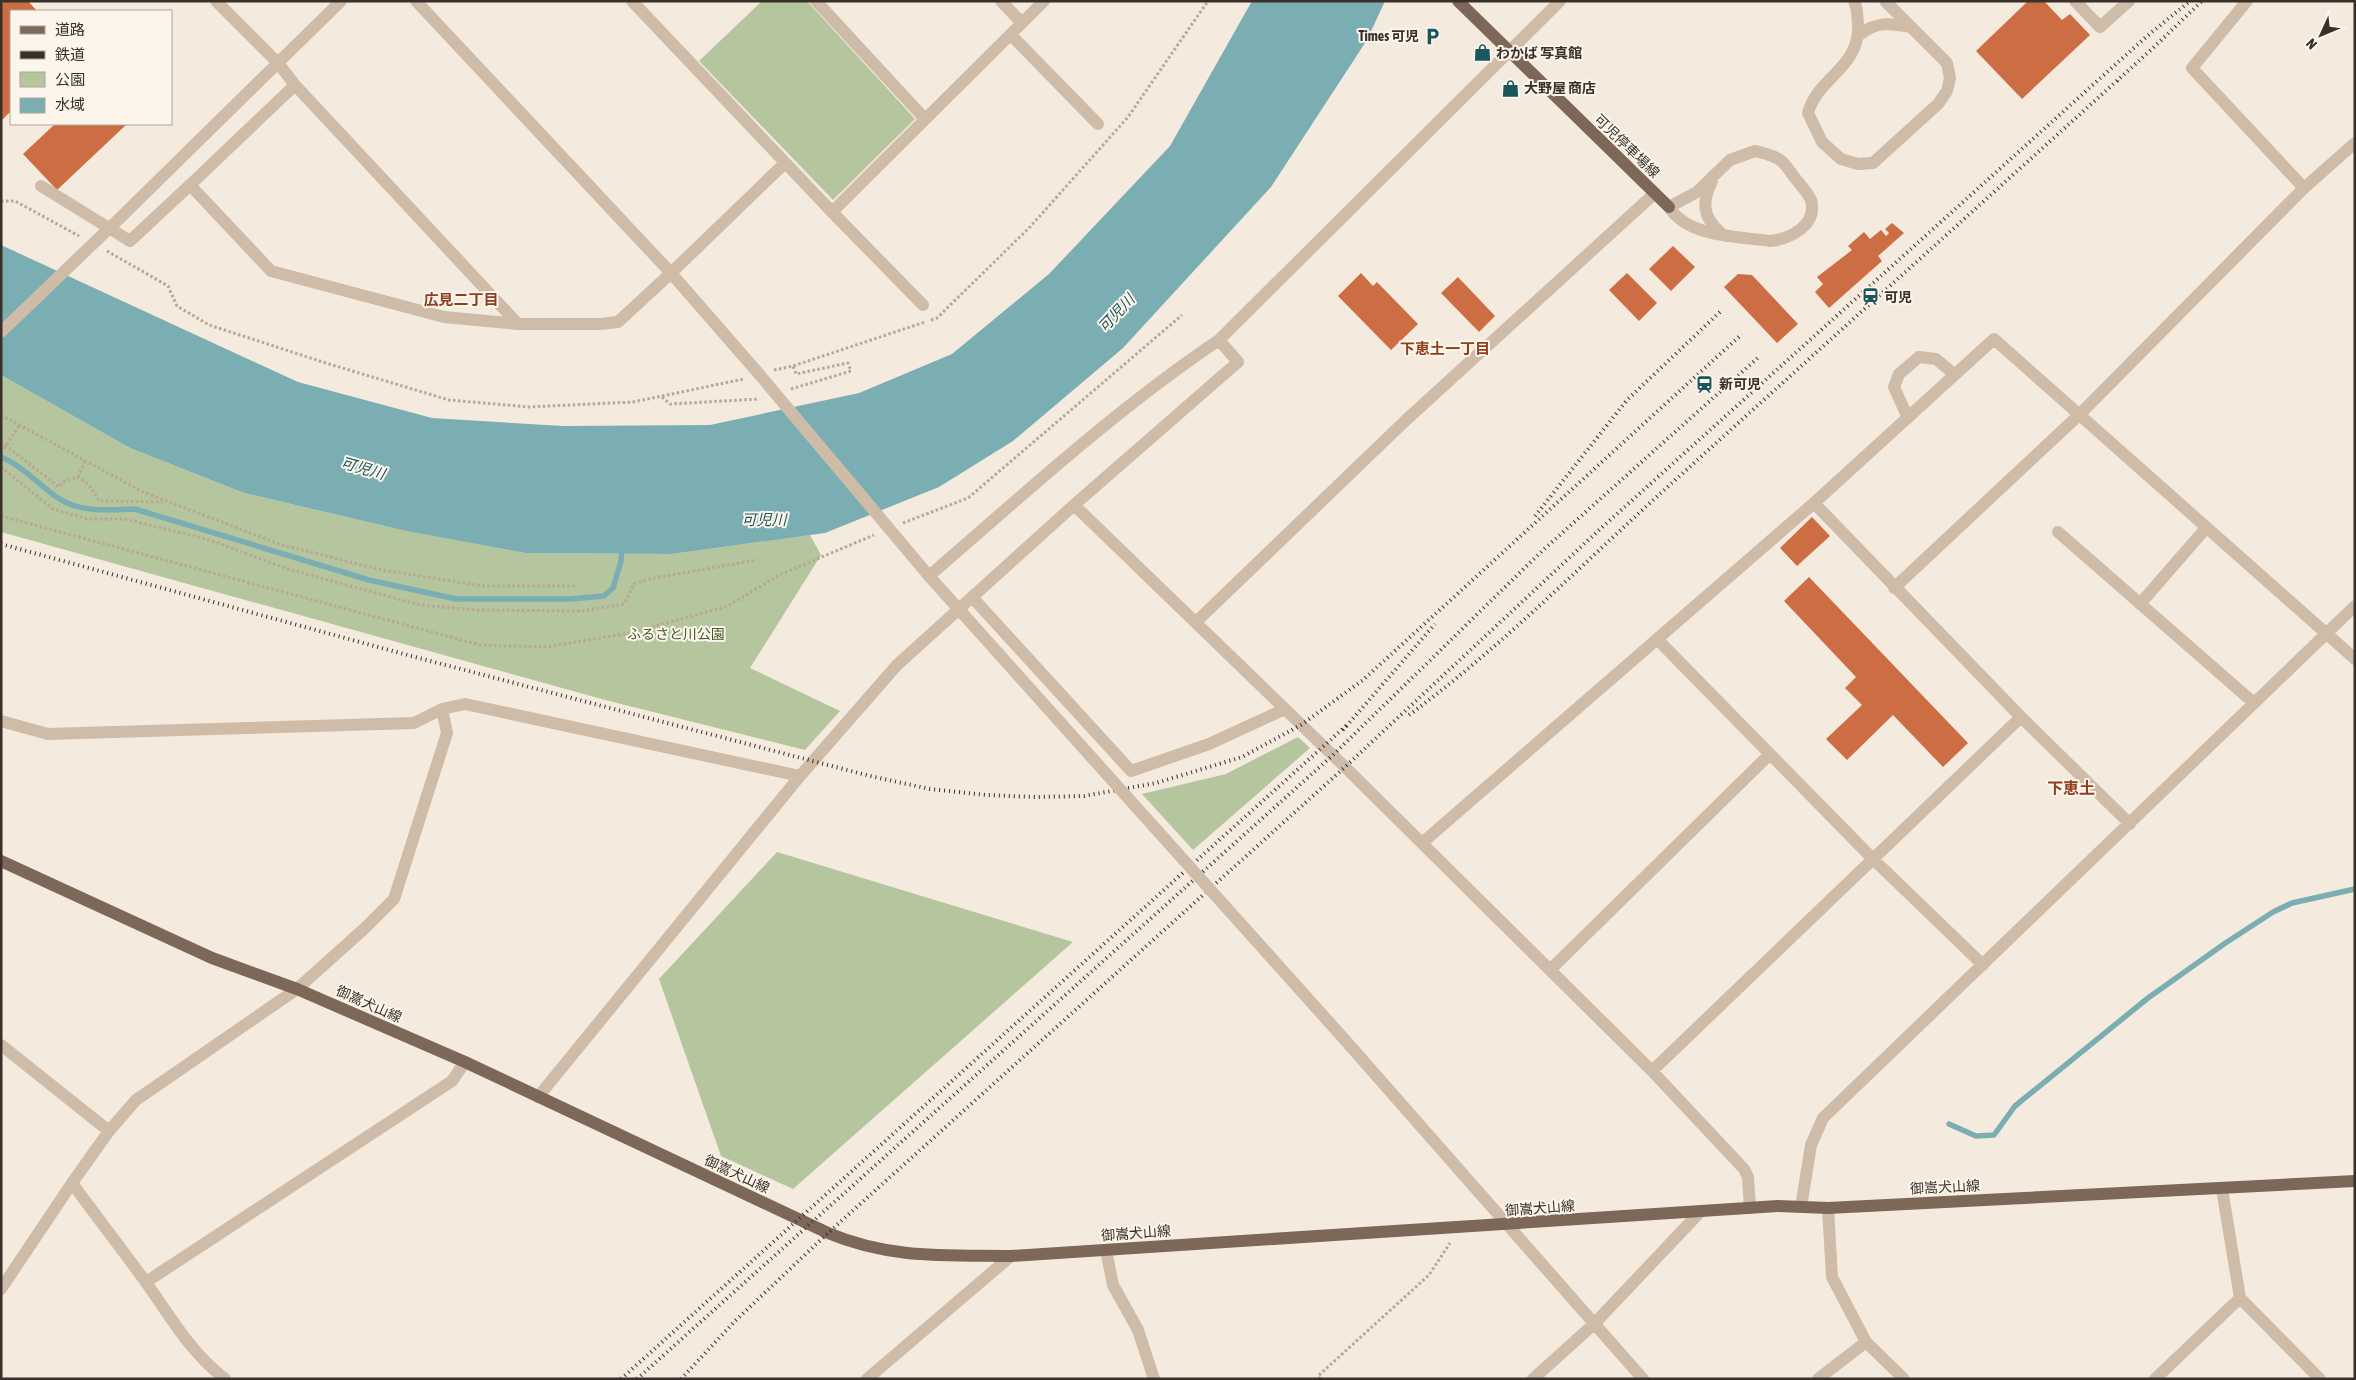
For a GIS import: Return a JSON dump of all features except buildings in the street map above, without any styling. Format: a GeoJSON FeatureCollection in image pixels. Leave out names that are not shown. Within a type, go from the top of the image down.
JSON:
{"type":"FeatureCollection","features":[{"type":"Feature","properties":{"kind":"main road","name":"可児停車場線"},"geometry":{"type":"LineString","coordinates":[[1458,1],[1669,207]]}},
{"type":"Feature","properties":{"kind":"main road","name":"御嵩犬山線"},"geometry":{"type":"LineString","coordinates":[[1,861],[204,954],[297,988],[465,1062],[847,1241],[903,1254],[1011,1256],[1750,1208],[1828,1208],[2355,1181]]}},
{"type":"Feature","properties":{"kind":"street"},"geometry":{"type":"LineString","coordinates":[[216,1],[278,63],[296,85],[518,324]]}},
{"type":"Feature","properties":{"kind":"street"},"geometry":{"type":"LineString","coordinates":[[1,332],[341,1]]}},
{"type":"Feature","properties":{"kind":"street"},"geometry":{"type":"LineString","coordinates":[[416,1],[671,273],[759,374],[929,576],[1345,1040],[1643,1379]]}},
{"type":"Feature","properties":{"kind":"street"},"geometry":{"type":"LineString","coordinates":[[632,1],[832,212],[923,304]]}},
{"type":"Feature","properties":{"kind":"street"},"geometry":{"type":"LineString","coordinates":[[816,1],[925,119]]}},
{"type":"Feature","properties":{"kind":"street"},"geometry":{"type":"LineString","coordinates":[[1001,1],[1022,24]]}},
{"type":"Feature","properties":{"kind":"street"},"geometry":{"type":"LineString","coordinates":[[832,212],[1044,1]]}},
{"type":"Feature","properties":{"kind":"street"},"geometry":{"type":"LineString","coordinates":[[929,576],[1086,441],[1168,374],[1218,340],[1560,1]]}},
{"type":"Feature","properties":{"kind":"street"},"geometry":{"type":"LineString","coordinates":[[1854,1],[1857,7],[1858,36],[1856,47],[1844,66],[1817,91],[1811,100],[1808,113],[1822,142],[1841,159],[1858,164],[1873,163],[1938,104],[1947,91],[1950,78],[1947,63],[1886,1]]}},
{"type":"Feature","properties":{"kind":"street"},"geometry":{"type":"LineString","coordinates":[[2075,1],[2100,28],[2129,1]]}},
{"type":"Feature","properties":{"kind":"street"},"geometry":{"type":"LineString","coordinates":[[2247,1],[2192,68],[2304,188]]}},
{"type":"Feature","properties":{"kind":"street"},"geometry":{"type":"LineString","coordinates":[[1858,36],[1869,27],[1881,23],[1911,27]]}},
{"type":"Feature","properties":{"kind":"street"},"geometry":{"type":"LineString","coordinates":[[1011,34],[1098,124]]}},
{"type":"Feature","properties":{"kind":"street"},"geometry":{"type":"LineString","coordinates":[[41,186],[130,241],[296,85]]}},
{"type":"Feature","properties":{"kind":"street"},"geometry":{"type":"LineString","coordinates":[[1894,588],[2080,414],[2304,188],[2355,143]]}},
{"type":"Feature","properties":{"kind":"street"},"geometry":{"type":"LineString","coordinates":[[1755,151],[1781,160],[1811,200],[1812,213],[1806,225],[1794,234],[1782,239],[1770,240],[1688,226],[1675,217],[1669,207],[1697,192],[1730,160],[1755,151]]}},
{"type":"Feature","properties":{"kind":"street"},"geometry":{"type":"LineString","coordinates":[[190,185],[271,271],[444,317],[518,324],[601,324],[618,322],[785,163]]}},
{"type":"Feature","properties":{"kind":"street"},"geometry":{"type":"LineString","coordinates":[[1716,174],[1706,195],[1704,209],[1710,222],[1721,233]]}},
{"type":"Feature","properties":{"kind":"street"},"geometry":{"type":"LineString","coordinates":[[1196,622],[1405,421],[1654,194]]}},
{"type":"Feature","properties":{"kind":"street"},"geometry":{"type":"LineString","coordinates":[[1422,844],[1814,503],[1994,338],[2355,659]]}},
{"type":"Feature","properties":{"kind":"street"},"geometry":{"type":"LineString","coordinates":[[538,1097],[800,776],[897,665],[1074,505],[1238,362],[1218,340]]}},
{"type":"Feature","properties":{"kind":"street"},"geometry":{"type":"LineString","coordinates":[[1908,418],[1894,387],[1899,374],[1919,357],[1936,359],[1954,374]]}},
{"type":"Feature","properties":{"kind":"street"},"geometry":{"type":"LineString","coordinates":[[1814,503],[1894,588],[2130,824]]}},
{"type":"Feature","properties":{"kind":"street"},"geometry":{"type":"LineString","coordinates":[[1074,505],[1285,709],[1652,1071],[1744,1169],[1748,1177],[1750,1208]]}},
{"type":"Feature","properties":{"kind":"street"},"geometry":{"type":"LineString","coordinates":[[2140,604],[2206,528]]}},
{"type":"Feature","properties":{"kind":"street"},"geometry":{"type":"LineString","coordinates":[[2058,532],[2254,703]]}},
{"type":"Feature","properties":{"kind":"street"},"geometry":{"type":"LineString","coordinates":[[972,597],[1131,771],[1209,744],[1285,709]]}},
{"type":"Feature","properties":{"kind":"street"},"geometry":{"type":"LineString","coordinates":[[1801,1207],[1811,1145],[1823,1118],[2355,606]]}},
{"type":"Feature","properties":{"kind":"street"},"geometry":{"type":"LineString","coordinates":[[1657,639],[1873,859],[1983,965]]}},
{"type":"Feature","properties":{"kind":"street"},"geometry":{"type":"LineString","coordinates":[[1,721],[48,734],[414,723],[442,709],[465,704],[800,776]]}},
{"type":"Feature","properties":{"kind":"street"},"geometry":{"type":"LineString","coordinates":[[1,1289],[72,1183],[109,1132],[136,1100],[297,988],[365,928],[394,899],[446,733],[442,709]]}},
{"type":"Feature","properties":{"kind":"street"},"geometry":{"type":"LineString","coordinates":[[1652,1071],[2021,717]]}},
{"type":"Feature","properties":{"kind":"street"},"geometry":{"type":"LineString","coordinates":[[1550,970],[1770,754]]}},
{"type":"Feature","properties":{"kind":"street"},"geometry":{"type":"LineString","coordinates":[[1,1045],[109,1132]]}},
{"type":"Feature","properties":{"kind":"street"},"geometry":{"type":"LineString","coordinates":[[146,1282],[452,1081],[465,1062]]}},
{"type":"Feature","properties":{"kind":"street"},"geometry":{"type":"LineString","coordinates":[[72,1183],[146,1282],[181,1336],[225,1379]]}},
{"type":"Feature","properties":{"kind":"street"},"geometry":{"type":"LineString","coordinates":[[2222,1189],[2240,1298],[2320,1379]]}},
{"type":"Feature","properties":{"kind":"street"},"geometry":{"type":"LineString","coordinates":[[1828,1208],[1832,1277],[1866,1342],[1904,1379]]}},
{"type":"Feature","properties":{"kind":"street"},"geometry":{"type":"LineString","coordinates":[[1533,1379],[1594,1324],[1701,1211]]}},
{"type":"Feature","properties":{"kind":"street"},"geometry":{"type":"LineString","coordinates":[[1106,1250],[1113,1285],[1138,1330],[1154,1379]]}},
{"type":"Feature","properties":{"kind":"street"},"geometry":{"type":"LineString","coordinates":[[867,1379],[1011,1256]]}},
{"type":"Feature","properties":{"kind":"street"},"geometry":{"type":"LineString","coordinates":[[2155,1379],[2240,1298]]}},
{"type":"Feature","properties":{"kind":"street"},"geometry":{"type":"LineString","coordinates":[[1818,1379],[1866,1342]]}},
{"type":"Feature","properties":{"kind":"path"},"geometry":{"type":"LineString","coordinates":[[101,248],[168,286],[177,306],[210,325],[449,400],[529,407],[633,402],[732,383],[793,366],[937,318],[1030,227],[1128,117],[1208,1]]}},
{"type":"Feature","properties":{"kind":"path"},"geometry":{"type":"LineString","coordinates":[[1,201],[15,201],[86,240]]}},
{"type":"Feature","properties":{"kind":"path"},"geometry":{"type":"LineString","coordinates":[[895,527],[968,498],[1182,315]]}},
{"type":"Feature","properties":{"kind":"path"},"geometry":{"type":"LineString","coordinates":[[1,415],[143,492],[282,545],[382,570],[483,586],[577,586]]}},
{"type":"Feature","properties":{"kind":"path"},"geometry":{"type":"LineString","coordinates":[[1,454],[19,426]]}},
{"type":"Feature","properties":{"kind":"path"},"geometry":{"type":"LineString","coordinates":[[1,442],[59,487],[63,482],[78,477],[85,461]]}},
{"type":"Feature","properties":{"kind":"path"},"geometry":{"type":"LineString","coordinates":[[1,467],[53,509],[88,519],[125,518],[207,539],[288,569],[420,605],[477,610],[582,611],[624,604],[634,584],[648,579],[757,560]]}},
{"type":"Feature","properties":{"kind":"path"},"geometry":{"type":"LineString","coordinates":[[78,477],[89,485],[99,501],[170,502]]}},
{"type":"Feature","properties":{"kind":"path"},"geometry":{"type":"LineString","coordinates":[[1,516],[480,645],[546,647],[630,634],[728,606],[779,575],[877,534]]}},
{"type":"Feature","properties":{"kind":"path"},"geometry":{"type":"LineString","coordinates":[[1320,1379],[1318,1376],[1429,1275],[1459,1228]]}},
{"type":"Feature","properties":{"kind":"green space"},"geometry":{"type":"Polygon","coordinates":[[[762,1],[807,1],[915,119],[833,200],[699,61],[762,1]]]}},
{"type":"Feature","properties":{"kind":"green space","name":"ふるさと川公園"},"geometry":{"type":"Polygon","coordinates":[[[1,375],[130,448],[244,493],[389,527],[525,553],[672,554],[810,535],[821,555],[750,668],[840,711],[805,750],[609,701],[1,532],[1,375]]]}},
{"type":"Feature","properties":{"kind":"green space"},"geometry":{"type":"Polygon","coordinates":[[[1298,737],[1310,748],[1193,850],[1142,794],[1226,774],[1298,737]]]}},
{"type":"Feature","properties":{"kind":"green space"},"geometry":{"type":"Polygon","coordinates":[[[777,852],[1073,942],[793,1189],[721,1156],[659,979],[777,852]]]}},
{"type":"Feature","properties":{"kind":"water","name":"可児川"},"geometry":{"type":"Polygon","coordinates":[[[1252,1],[1385,1],[1367,40],[1271,187],[1123,348],[1013,441],[939,487],[825,533],[672,554],[525,553],[402,530],[244,493],[130,448],[1,375],[1,245],[298,382],[432,418],[563,426],[710,425],[859,393],[952,354],[1049,274],[1170,146],[1252,1]]]}},
{"type":"Feature","properties":{"kind":"waterway"},"geometry":{"type":"LineString","coordinates":[[1,457],[24,470],[58,498],[76,506],[95,509],[135,509],[369,580],[456,599],[570,599],[604,596],[613,588],[621,561],[622,548]]}},
{"type":"Feature","properties":{"kind":"waterway"},"geometry":{"type":"LineString","coordinates":[[1949,1124],[1976,1136],[1994,1135],[2015,1106],[2148,998],[2224,944],[2273,912],[2292,903],[2355,889]]}},
{"type":"Feature","properties":{"kind":"railway"},"geometry":{"type":"LineString","coordinates":[[681,1379],[735,1321],[828,1233],[1345,767],[1598,531],[2146,37],[2190,1]]}},
{"type":"Feature","properties":{"kind":"railway"},"geometry":{"type":"LineString","coordinates":[[1409,715],[1478,661],[1511,632],[1672,483],[2152,49],[2202,1]]}},
{"type":"Feature","properties":{"kind":"railway"},"geometry":{"type":"LineString","coordinates":[[1535,516],[1627,400],[1722,310]]}},
{"type":"Feature","properties":{"kind":"railway"},"geometry":{"type":"LineString","coordinates":[[1,544],[411,656],[870,776],[930,789],[986,795],[1084,796],[1156,783],[1242,757],[1301,725],[1363,680],[1742,334]]}},
{"type":"Feature","properties":{"kind":"railway"},"geometry":{"type":"LineString","coordinates":[[637,1379],[1333,755],[1542,551],[1760,356]]}},
{"type":"Feature","properties":{"kind":"railway"},"geometry":{"type":"LineString","coordinates":[[1343,730],[1435,624]]}},
{"type":"Feature","properties":{"kind":"railway"},"geometry":{"type":"LineString","coordinates":[[621,1379],[1347,725]]}},
{"type":"Feature","properties":{"kind":"place","name":"Times 可児"},"geometry":{"type":"Point","coordinates":[1433,36]}},
{"type":"Feature","properties":{"kind":"place","name":"わかば 写真館"},"geometry":{"type":"Point","coordinates":[1482,53]}},
{"type":"Feature","properties":{"kind":"place","name":"大野屋 商店"},"geometry":{"type":"Point","coordinates":[1510,88]}},
{"type":"Feature","properties":{"kind":"place","name":"可児"},"geometry":{"type":"Point","coordinates":[1870,297]}},
{"type":"Feature","properties":{"kind":"place","name":"新可児"},"geometry":{"type":"Point","coordinates":[1705,384]}},
{"type":"Feature","properties":{"kind":"district","name":"広見二丁目"},"geometry":{"type":"Point","coordinates":[461,299]}},
{"type":"Feature","properties":{"kind":"district","name":"下恵土一丁目"},"geometry":{"type":"Point","coordinates":[1445,348]}},
{"type":"Feature","properties":{"kind":"district","name":"下恵土"},"geometry":{"type":"Point","coordinates":[2071,788]}}]}
